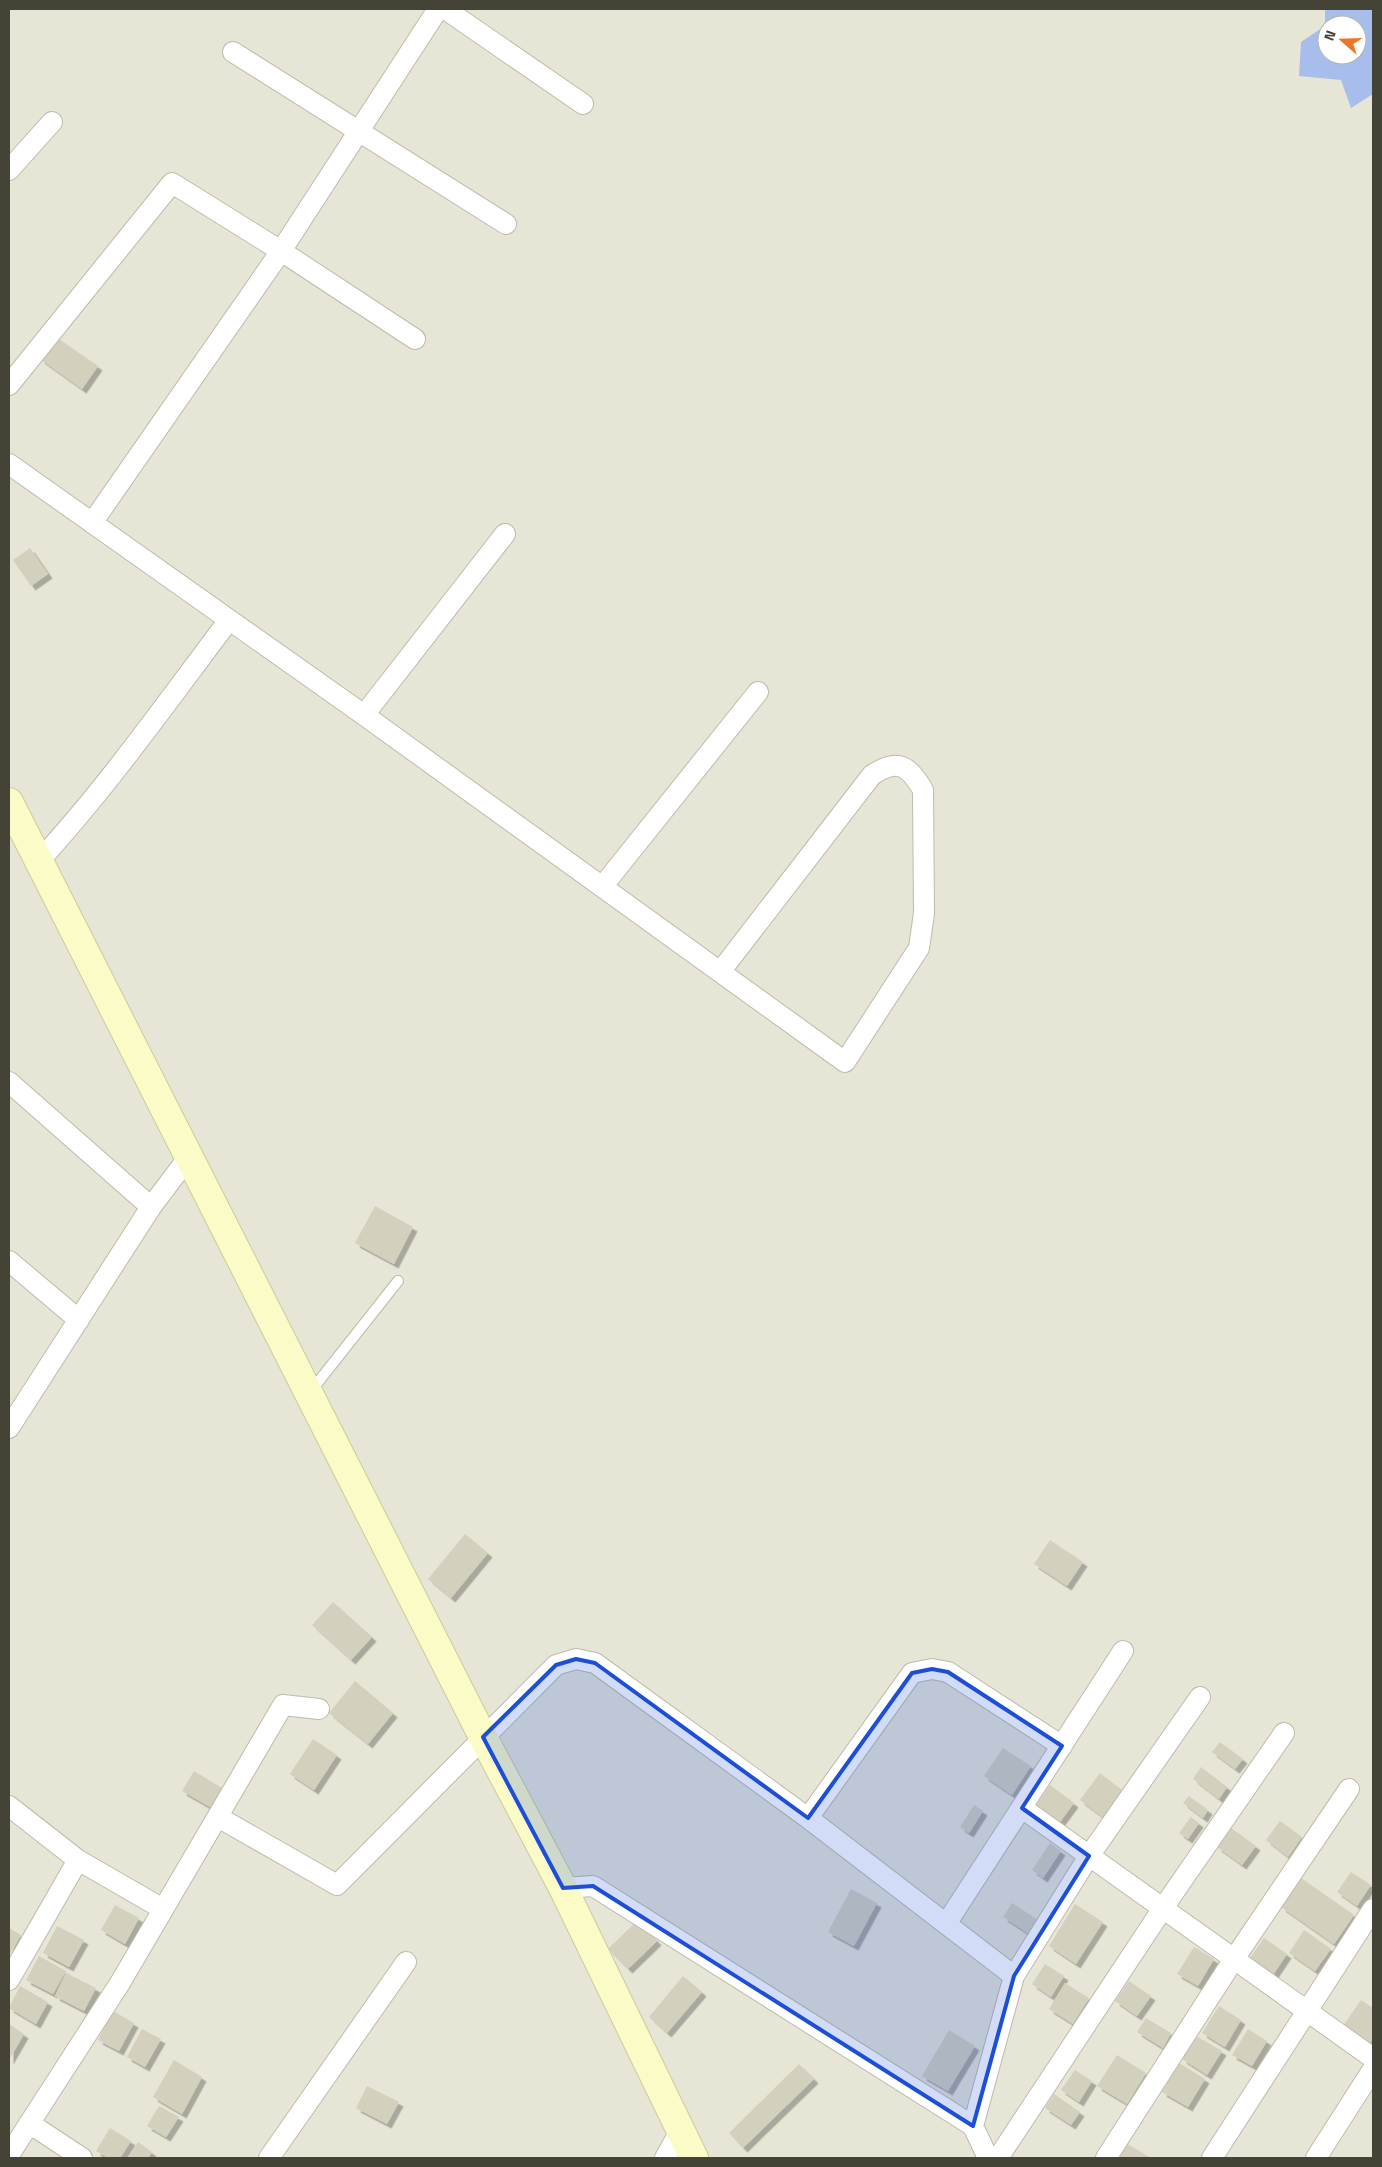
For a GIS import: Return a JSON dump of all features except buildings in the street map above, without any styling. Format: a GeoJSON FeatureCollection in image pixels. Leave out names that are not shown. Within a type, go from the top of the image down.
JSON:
{"type":"FeatureCollection","features":[{"type":"Feature","properties":{"kind":"main road"},"geometry":{"type":"LineString","coordinates":[[9,802],[308,1394],[483,1737],[563,1888],[694,2158]]}},
{"type":"Feature","properties":{"kind":"street"},"geometry":{"type":"LineString","coordinates":[[92,523],[281,251],[438,9]]}},
{"type":"Feature","properties":{"kind":"street"},"geometry":{"type":"LineString","coordinates":[[445,9],[583,104]]}},
{"type":"Feature","properties":{"kind":"street"},"geometry":{"type":"LineString","coordinates":[[233,52],[506,224]]}},
{"type":"Feature","properties":{"kind":"street"},"geometry":{"type":"LineString","coordinates":[[9,170],[52,122]]}},
{"type":"Feature","properties":{"kind":"street"},"geometry":{"type":"LineString","coordinates":[[9,385],[172,183],[281,251],[415,339]]}},
{"type":"Feature","properties":{"kind":"street"},"geometry":{"type":"LineString","coordinates":[[9,464],[364,715],[602,887],[720,972],[845,1062],[919,948],[924,913],[923,790],[913,774],[901,766],[886,766],[872,775],[720,972]]}},
{"type":"Feature","properties":{"kind":"street"},"geometry":{"type":"LineString","coordinates":[[364,715],[505,534]]}},
{"type":"Feature","properties":{"kind":"street"},"geometry":{"type":"LineString","coordinates":[[39,861],[106,782],[229,620]]}},
{"type":"Feature","properties":{"kind":"street"},"geometry":{"type":"LineString","coordinates":[[602,887],[758,692]]}},
{"type":"Feature","properties":{"kind":"street"},"geometry":{"type":"LineString","coordinates":[[9,1082],[151,1207]]}},
{"type":"Feature","properties":{"kind":"street"},"geometry":{"type":"LineString","coordinates":[[9,1428],[151,1207],[188,1158]]}},
{"type":"Feature","properties":{"kind":"street"},"geometry":{"type":"LineString","coordinates":[[9,1261],[79,1320]]}},
{"type":"Feature","properties":{"kind":"street"},"geometry":{"type":"LineString","coordinates":[[946,1924],[1123,1651]]}},
{"type":"Feature","properties":{"kind":"street"},"geometry":{"type":"LineString","coordinates":[[218,1817],[338,1885],[556,1665],[576,1659],[595,1663],[808,1818],[1014,1976]]}},
{"type":"Feature","properties":{"kind":"street"},"geometry":{"type":"LineString","coordinates":[[808,1818],[912,1673],[932,1669],[948,1672],[1062,1746]]}},
{"type":"Feature","properties":{"kind":"street"},"geometry":{"type":"LineString","coordinates":[[973,2126],[1014,1976],[1089,1856],[1200,1697]]}},
{"type":"Feature","properties":{"kind":"street"},"geometry":{"type":"LineString","coordinates":[[9,2155],[120,1983],[283,1705],[319,1709]]}},
{"type":"Feature","properties":{"kind":"street"},"geometry":{"type":"LineString","coordinates":[[998,2158],[1163,1908],[1284,1732]]}},
{"type":"Feature","properties":{"kind":"street"},"geometry":{"type":"LineString","coordinates":[[1106,2158],[1234,1959],[1348,1789]]}},
{"type":"Feature","properties":{"kind":"street"},"geometry":{"type":"LineString","coordinates":[[9,1806],[78,1860],[163,1910]]}},
{"type":"Feature","properties":{"kind":"street"},"geometry":{"type":"LineString","coordinates":[[1022,1808],[1373,2058]]}},
{"type":"Feature","properties":{"kind":"street"},"geometry":{"type":"LineString","coordinates":[[9,1980],[78,1860]]}},
{"type":"Feature","properties":{"kind":"street"},"geometry":{"type":"LineString","coordinates":[[563,1888],[593,1886],[973,2126],[988,2158]]}},
{"type":"Feature","properties":{"kind":"street"},"geometry":{"type":"LineString","coordinates":[[1212,2158],[1373,1909]]}},
{"type":"Feature","properties":{"kind":"street"},"geometry":{"type":"LineString","coordinates":[[269,2158],[406,1962]]}},
{"type":"Feature","properties":{"kind":"street"},"geometry":{"type":"LineString","coordinates":[[1316,2158],[1373,2069]]}},
{"type":"Feature","properties":{"kind":"street"},"geometry":{"type":"LineString","coordinates":[[29,2123],[82,2158]]}},
{"type":"Feature","properties":{"kind":"street"},"geometry":{"type":"LineString","coordinates":[[665,2158],[680,2131]]}},
{"type":"Feature","properties":{"kind":"lane"},"geometry":{"type":"LineString","coordinates":[[308,1394],[398,1282]]}},
{"type":"Feature","properties":{"kind":"highlighted area"},"geometry":{"type":"Polygon","coordinates":[[[576,1659],[595,1663],[808,1818],[912,1673],[932,1669],[948,1672],[1062,1746],[1022,1808],[1089,1856],[1014,1976],[973,2126],[593,1886],[563,1888],[483,1737],[556,1665],[576,1659]]]}},
{"type":"Feature","properties":{"kind":"shaded area"},"geometry":{"type":"Polygon","coordinates":[[[9,9],[1373,9],[1373,2158],[9,2158],[9,9]]]}},
{"type":"Feature","properties":{"kind":"water"},"geometry":{"type":"Polygon","coordinates":[[[1325,9],[1373,9],[1373,94],[1351,108],[1341,80],[1299,76],[1301,42],[1317,31],[1317,65],[1367,65],[1367,15],[1325,15],[1325,9]]]}}]}
